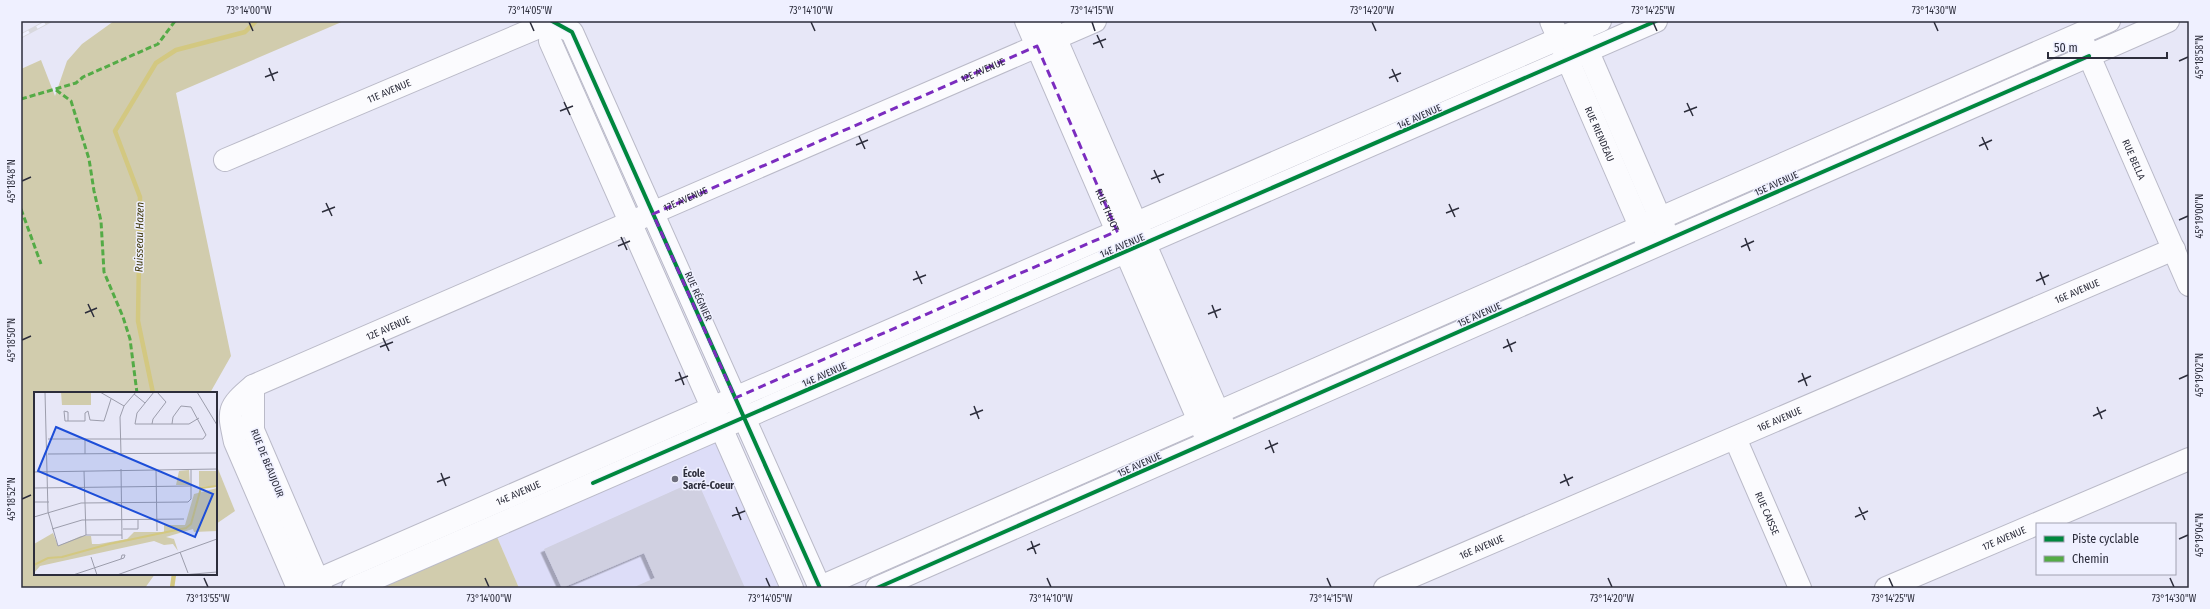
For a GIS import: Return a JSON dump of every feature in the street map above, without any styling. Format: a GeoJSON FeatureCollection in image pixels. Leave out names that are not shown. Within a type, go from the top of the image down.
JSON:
{"type":"FeatureCollection","features":[{"type":"Feature","properties":{"kind":"street"},"geometry":{"type":"LineString","coordinates":[[553,21],[550,41],[792,588]]}},
{"type":"Feature","properties":{"kind":"street","name":"11E AVENUE"},"geometry":{"type":"LineString","coordinates":[[225,160],[553,21]]}},
{"type":"Feature","properties":{"kind":"street","name":"RUE RÉGNIER"},"geometry":{"type":"LineString","coordinates":[[553,21],[572,32],[819,588]]}},
{"type":"Feature","properties":{"kind":"street","name":"RUE THUOT"},"geometry":{"type":"LineString","coordinates":[[1026,21],[1047,35],[1135,248],[1209,417],[1228,434]]}},
{"type":"Feature","properties":{"kind":"street","name":"12E AVENUE"},"geometry":{"type":"LineString","coordinates":[[253,386],[631,224],[1047,35],[1095,21]]}},
{"type":"Feature","properties":{"kind":"street","name":"14E AVENUE"},"geometry":{"type":"LineString","coordinates":[[309,586],[712,408],[1352,129],[1554,30],[1600,21]]}},
{"type":"Feature","properties":{"kind":"street","name":"14E AVENUE"},"geometry":{"type":"LineString","coordinates":[[353,588],[1656,21]]}},
{"type":"Feature","properties":{"kind":"street","name":"15E AVENUE"},"geometry":{"type":"LineString","coordinates":[[877,588],[1436,342],[2075,25],[2109,21]]}},
{"type":"Feature","properties":{"kind":"street","name":"15E AVENUE"},"geometry":{"type":"LineString","coordinates":[[819,588],[1427,320],[1873,149],[2168,21]]}},
{"type":"Feature","properties":{"kind":"street","name":"RUE BELLA"},"geometry":{"type":"LineString","coordinates":[[2075,25],[2189,285]]}},
{"type":"Feature","properties":{"kind":"street"},"geometry":{"type":"LineString","coordinates":[[1576,26],[1588,51],[1655,233]]}},
{"type":"Feature","properties":{"kind":"street","name":"RUE RIENDEAU"},"geometry":{"type":"LineString","coordinates":[[1554,30],[1567,60],[1655,233]]}},
{"type":"Feature","properties":{"kind":"street"},"geometry":{"type":"LineString","coordinates":[[1352,129],[1361,149]]}},
{"type":"Feature","properties":{"kind":"street"},"geometry":{"type":"LineString","coordinates":[[1865,129],[1873,149]]}},
{"type":"Feature","properties":{"kind":"street","name":"16E AVENUE"},"geometry":{"type":"LineString","coordinates":[[1385,588],[2174,249]]}},
{"type":"Feature","properties":{"kind":"street"},"geometry":{"type":"LineString","coordinates":[[1427,320],[1436,342]]}},
{"type":"Feature","properties":{"kind":"street","name":"RUE DE BEAUJOUR"},"geometry":{"type":"LineString","coordinates":[[253,386],[253,430],[309,586]]}},
{"type":"Feature","properties":{"kind":"street","name":"RUE THUOT"},"geometry":{"type":"LineString","coordinates":[[1208,443],[1209,417]]}},
{"type":"Feature","properties":{"kind":"street","name":"RUE CAISSE"},"geometry":{"type":"LineString","coordinates":[[1735,438],[1800,588]]}},
{"type":"Feature","properties":{"kind":"street","name":"17E AVENUE"},"geometry":{"type":"LineString","coordinates":[[2039,523],[2189,459]]}},
{"type":"Feature","properties":{"kind":"street"},"geometry":{"type":"LineString","coordinates":[[1004,506],[1012,528]]}},
{"type":"Feature","properties":{"kind":"street","name":"17E AVENUE"},"geometry":{"type":"LineString","coordinates":[[1886,588],[2036,524]]}},
{"type":"Feature","properties":{"kind":"highlighted area"},"geometry":{"type":"Polygon","coordinates":[[[1037,46],[1117,231],[735,398],[653,214],[1037,46]]]}},
{"type":"Feature","properties":{"kind":"shaded area"},"geometry":{"type":"Polygon","coordinates":[[[114,21],[344,21],[176,93],[231,356],[211,392],[34,392],[34,575],[154,575],[145,588],[21,588],[21,69],[41,60],[55,96],[67,61],[82,44],[114,21]]]}},
{"type":"Feature","properties":{"kind":"shaded area","name":"École Sacré-Coeur"},"geometry":{"type":"Polygon","coordinates":[[[721,428],[792,588],[519,588],[494,530],[721,428]]]}},
{"type":"Feature","properties":{"kind":"shaded area"},"geometry":{"type":"Polygon","coordinates":[[[217,466],[235,511],[217,523],[217,466]]]}},
{"type":"Feature","properties":{"kind":"shaded area"},"geometry":{"type":"Polygon","coordinates":[[[494,530],[519,588],[355,588],[494,530]]]}},
{"type":"Feature","properties":{"kind":"building"},"geometry":{"type":"Polygon","coordinates":[[[697,480],[745,588],[632,588],[655,578],[644,553],[562,588],[544,549],[697,480]]]}},
{"type":"Feature","properties":{"kind":"waterway","name":"Ruisseau Hazen"},"geometry":{"type":"LineString","coordinates":[[153,392],[138,321],[140,197],[115,131],[156,63],[176,50],[245,32],[256,21]]}},
{"type":"Feature","properties":{"kind":"waterway","name":"Ruisseau Hazen"},"geometry":{"type":"LineString","coordinates":[[172,588],[174,575]]}},
{"type":"Feature","properties":{"kind":"railway"},"geometry":{"type":"LineString","coordinates":[[21,36],[49,21]]}},
{"type":"Feature","properties":{"kind":"marked path"},"geometry":{"type":"LineString","coordinates":[[21,99],[76,83],[83,77],[158,44],[175,21]]}},
{"type":"Feature","properties":{"kind":"marked path"},"geometry":{"type":"LineString","coordinates":[[56,90],[71,101],[89,159],[101,221],[104,272],[123,317],[130,339],[137,392]]}},
{"type":"Feature","properties":{"kind":"marked path"},"geometry":{"type":"LineString","coordinates":[[21,209],[41,264]]}},
{"type":"Feature","properties":{"kind":"cycle path"},"geometry":{"type":"LineString","coordinates":[[552,21],[572,32],[820,588]]}},
{"type":"Feature","properties":{"kind":"cycle path"},"geometry":{"type":"LineString","coordinates":[[593,483],[1656,21]]}},
{"type":"Feature","properties":{"kind":"cycle path"},"geometry":{"type":"LineString","coordinates":[[877,588],[1634,254],[2089,56]]}},
{"type":"Feature","properties":{"kind":"place","name":"École Sacré-Coeur"},"geometry":{"type":"Point","coordinates":[675,479]}}]}
